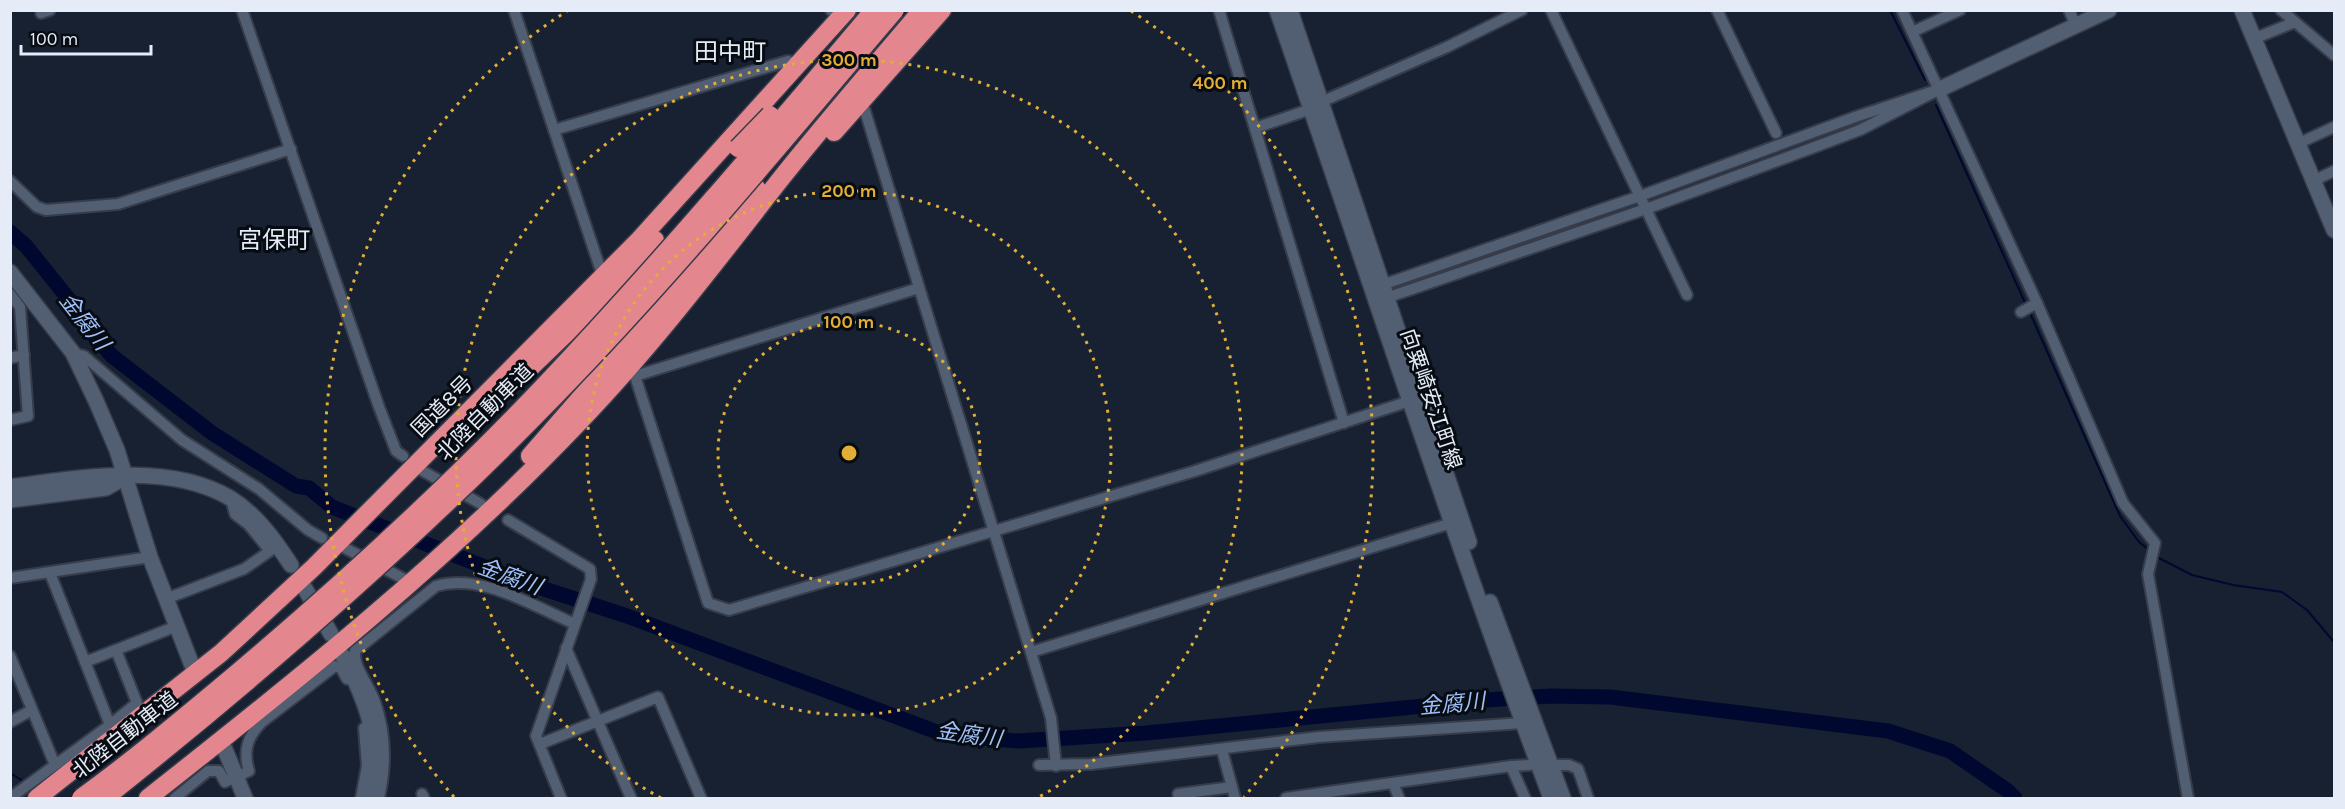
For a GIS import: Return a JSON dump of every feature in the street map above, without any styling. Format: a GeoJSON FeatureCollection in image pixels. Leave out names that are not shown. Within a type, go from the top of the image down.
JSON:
{"type":"FeatureCollection","features":[{"type":"Feature","properties":{"kind":"highway"},"geometry":{"type":"LineString","coordinates":[[395,484],[518,380],[627,272],[738,148],[833,51],[868,10]]}},
{"type":"Feature","properties":{"kind":"highway","name":"北陸自動車道"},"geometry":{"type":"LineString","coordinates":[[81,798],[187,715],[276,640],[345,580],[464,466],[542,388],[653,267],[874,10]]}},
{"type":"Feature","properties":{"kind":"highway"},"geometry":{"type":"LineString","coordinates":[[502,498],[533,452],[671,294],[778,164],[896,10]]}},
{"type":"Feature","properties":{"kind":"highway","name":"北陸自動車道"},"geometry":{"type":"LineString","coordinates":[[105,798],[287,650],[418,532],[483,469],[625,322],[896,10]]}},
{"type":"Feature","properties":{"kind":"highway"},"geometry":{"type":"LineString","coordinates":[[860,93],[922,10]]}},
{"type":"Feature","properties":{"kind":"highway"},"geometry":{"type":"LineString","coordinates":[[149,797],[221,740],[430,565],[631,373],[780,180],[860,93],[942,10]]}},
{"type":"Feature","properties":{"kind":"highway","name":"国道8号"},"geometry":{"type":"LineString","coordinates":[[37,798],[195,673],[346,541],[395,484],[603,277],[662,215],[799,64],[836,13]]}},
{"type":"Feature","properties":{"kind":"street"},"geometry":{"type":"LineString","coordinates":[[242,10],[379,406],[396,451],[403,456]]}},
{"type":"Feature","properties":{"kind":"street"},"geometry":{"type":"LineString","coordinates":[[514,10],[603,277]]}},
{"type":"Feature","properties":{"kind":"street"},"geometry":{"type":"LineString","coordinates":[[1219,10],[1344,423]]}},
{"type":"Feature","properties":{"kind":"street","name":"向粟崎安江町線"},"geometry":{"type":"LineString","coordinates":[[1277,10],[1316,106],[1381,292],[1456,521],[1508,667],[1529,723],[1563,798]]}},
{"type":"Feature","properties":{"kind":"street","name":"向粟崎安江町線"},"geometry":{"type":"LineString","coordinates":[[1290,10],[1316,106]]}},
{"type":"Feature","properties":{"kind":"street"},"geometry":{"type":"LineString","coordinates":[[1255,128],[1316,106],[1447,47],[1522,10]]}},
{"type":"Feature","properties":{"kind":"street"},"geometry":{"type":"LineString","coordinates":[[1551,10],[1687,295]]}},
{"type":"Feature","properties":{"kind":"street"},"geometry":{"type":"LineString","coordinates":[[1717,10],[1776,133]]}},
{"type":"Feature","properties":{"kind":"street"},"geometry":{"type":"LineString","coordinates":[[1902,10],[1940,89],[2123,503],[2155,543],[2148,574],[2188,798]]}},
{"type":"Feature","properties":{"kind":"street"},"geometry":{"type":"LineString","coordinates":[[1912,32],[1960,10]]}},
{"type":"Feature","properties":{"kind":"street"},"geometry":{"type":"LineString","coordinates":[[2069,10],[2076,26]]}},
{"type":"Feature","properties":{"kind":"street"},"geometry":{"type":"LineString","coordinates":[[1381,292],[1646,209],[1860,130],[1940,89],[2109,10]]}},
{"type":"Feature","properties":{"kind":"street"},"geometry":{"type":"LineString","coordinates":[[2242,10],[2334,230]]}},
{"type":"Feature","properties":{"kind":"street"},"geometry":{"type":"LineString","coordinates":[[2281,10],[2334,55]]}},
{"type":"Feature","properties":{"kind":"street"},"geometry":{"type":"LineString","coordinates":[[2253,39],[2294,21],[2300,10]]}},
{"type":"Feature","properties":{"kind":"street"},"geometry":{"type":"LineString","coordinates":[[836,13],[1051,718],[1055,764]]}},
{"type":"Feature","properties":{"kind":"street"},"geometry":{"type":"LineString","coordinates":[[554,130],[788,61],[799,64]]}},
{"type":"Feature","properties":{"kind":"street"},"geometry":{"type":"LineString","coordinates":[[1381,292],[1855,117],[1940,89]]}},
{"type":"Feature","properties":{"kind":"street"},"geometry":{"type":"LineString","coordinates":[[2297,144],[2334,127]]}},
{"type":"Feature","properties":{"kind":"street"},"geometry":{"type":"LineString","coordinates":[[10,181],[37,207],[46,210],[118,204],[291,150]]}},
{"type":"Feature","properties":{"kind":"street"},"geometry":{"type":"LineString","coordinates":[[2313,181],[2334,171]]}},
{"type":"Feature","properties":{"kind":"street"},"geometry":{"type":"LineString","coordinates":[[10,272],[73,353],[105,420],[150,557],[168,598],[195,673]]}},
{"type":"Feature","properties":{"kind":"street"},"geometry":{"type":"LineString","coordinates":[[919,288],[631,373],[708,603],[729,610],[1195,471],[1415,400]]}},
{"type":"Feature","properties":{"kind":"street"},"geometry":{"type":"LineString","coordinates":[[10,294],[20,307],[28,416],[10,420]]}},
{"type":"Feature","properties":{"kind":"street"},"geometry":{"type":"LineString","coordinates":[[2021,312],[2036,304]]}},
{"type":"Feature","properties":{"kind":"street"},"geometry":{"type":"LineString","coordinates":[[73,353],[84,356],[182,440],[259,489],[308,530],[322,538]]}},
{"type":"Feature","properties":{"kind":"street"},"geometry":{"type":"LineString","coordinates":[[10,358],[24,355]]}},
{"type":"Feature","properties":{"kind":"street"},"geometry":{"type":"LineString","coordinates":[[421,470],[481,504]]}},
{"type":"Feature","properties":{"kind":"street"},"geometry":{"type":"LineString","coordinates":[[10,487],[103,475],[188,481],[210,488],[231,499],[263,526],[291,565]]}},
{"type":"Feature","properties":{"kind":"street"},"geometry":{"type":"LineString","coordinates":[[10,500],[106,488],[125,477]]}},
{"type":"Feature","properties":{"kind":"street"},"geometry":{"type":"LineString","coordinates":[[168,598],[244,569],[270,551],[249,525],[235,514],[231,499]]}},
{"type":"Feature","properties":{"kind":"street"},"geometry":{"type":"LineString","coordinates":[[508,520],[590,569],[591,579],[536,736],[561,798]]}},
{"type":"Feature","properties":{"kind":"street"},"geometry":{"type":"LineString","coordinates":[[1031,652],[1456,521]]}},
{"type":"Feature","properties":{"kind":"street"},"geometry":{"type":"LineString","coordinates":[[346,541],[404,579]]}},
{"type":"Feature","properties":{"kind":"street"},"geometry":{"type":"LineString","coordinates":[[10,578],[150,557]]}},
{"type":"Feature","properties":{"kind":"street"},"geometry":{"type":"LineString","coordinates":[[50,573],[110,725]]}},
{"type":"Feature","properties":{"kind":"street"},"geometry":{"type":"LineString","coordinates":[[379,798],[384,761],[381,729],[375,702],[354,659],[355,651],[425,590],[444,584],[470,583],[491,588],[575,622]]}},
{"type":"Feature","properties":{"kind":"street"},"geometry":{"type":"LineString","coordinates":[[304,587],[331,634]]}},
{"type":"Feature","properties":{"kind":"street"},"geometry":{"type":"LineString","coordinates":[[85,662],[177,626]]}},
{"type":"Feature","properties":{"kind":"street"},"geometry":{"type":"LineString","coordinates":[[566,648],[631,798]]}},
{"type":"Feature","properties":{"kind":"street"},"geometry":{"type":"LineString","coordinates":[[10,798],[137,703],[116,650]]}},
{"type":"Feature","properties":{"kind":"street"},"geometry":{"type":"LineString","coordinates":[[10,656],[55,765]]}},
{"type":"Feature","properties":{"kind":"street"},"geometry":{"type":"LineString","coordinates":[[343,656],[364,698],[374,735],[375,771],[369,798]]}},
{"type":"Feature","properties":{"kind":"street"},"geometry":{"type":"LineString","coordinates":[[176,798],[208,771],[219,771],[225,782],[249,771],[246,751],[253,732],[335,666],[341,668],[356,699],[364,728],[367,766],[361,798]]}},
{"type":"Feature","properties":{"kind":"street"},"geometry":{"type":"LineString","coordinates":[[540,744],[658,697],[701,798]]}},
{"type":"Feature","properties":{"kind":"street"},"geometry":{"type":"LineString","coordinates":[[10,722],[32,710]]}},
{"type":"Feature","properties":{"kind":"street"},"geometry":{"type":"LineString","coordinates":[[1039,765],[1091,765],[1319,737],[1529,723]]}},
{"type":"Feature","properties":{"kind":"street","name":"向粟崎安江町線"},"geometry":{"type":"LineString","coordinates":[[1529,723],[1551,798]]}},
{"type":"Feature","properties":{"kind":"street"},"geometry":{"type":"LineString","coordinates":[[221,740],[245,798]]}},
{"type":"Feature","properties":{"kind":"street"},"geometry":{"type":"LineString","coordinates":[[1222,750],[1234,798]]}},
{"type":"Feature","properties":{"kind":"street"},"geometry":{"type":"LineString","coordinates":[[1286,798],[1356,794],[1393,783],[1530,765]]}},
{"type":"Feature","properties":{"kind":"street"},"geometry":{"type":"LineString","coordinates":[[1558,765],[1569,765],[1578,769],[1588,798]]}},
{"type":"Feature","properties":{"kind":"street"},"geometry":{"type":"LineString","coordinates":[[1511,766],[1525,798]]}},
{"type":"Feature","properties":{"kind":"street"},"geometry":{"type":"LineString","coordinates":[[1393,783],[1399,798]]}},
{"type":"Feature","properties":{"kind":"street"},"geometry":{"type":"LineString","coordinates":[[1180,798],[1178,794],[1232,787]]}},
{"type":"Feature","properties":{"kind":"waterway"},"geometry":{"type":"LineString","coordinates":[[1890,10],[1925,80]]}},
{"type":"Feature","properties":{"kind":"waterway"},"geometry":{"type":"LineString","coordinates":[[1936,105],[2026,305]]}},
{"type":"Feature","properties":{"kind":"waterway","name":"金腐川"},"geometry":{"type":"LineString","coordinates":[[10,232],[26,246],[71,302],[90,331],[112,356],[212,433],[296,486],[309,488],[332,507],[523,582],[627,616],[945,735],[1018,741],[1146,733],[1485,700],[1551,696],[1610,697],[1888,731],[1950,751],[2015,798]]}},
{"type":"Feature","properties":{"kind":"waterway"},"geometry":{"type":"LineString","coordinates":[[2030,313],[2120,516],[2139,542],[2149,550]]}},
{"type":"Feature","properties":{"kind":"waterway"},"geometry":{"type":"LineString","coordinates":[[2155,556],[2192,575],[2233,585],[2282,592],[2307,610],[2334,642]]}},
{"type":"Feature","properties":{"kind":"waterway"},"geometry":{"type":"LineString","coordinates":[[10,773],[23,781]]}},
{"type":"Feature","properties":{"kind":"district","name":"田中町"},"geometry":{"type":"Point","coordinates":[730,52]}},
{"type":"Feature","properties":{"kind":"district","name":"宮保町"},"geometry":{"type":"Point","coordinates":[274,240]}}]}
